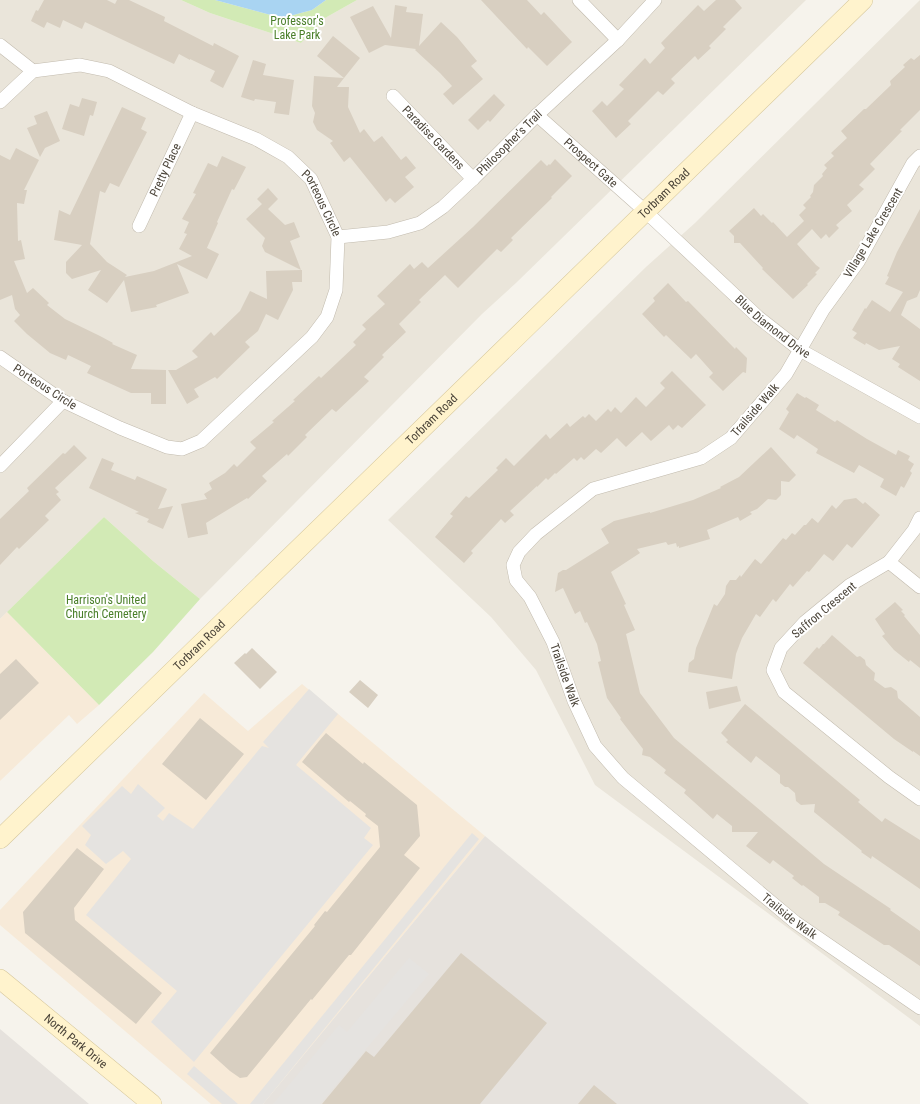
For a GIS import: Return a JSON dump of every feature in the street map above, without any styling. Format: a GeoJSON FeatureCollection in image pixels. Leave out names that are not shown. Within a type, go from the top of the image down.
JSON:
{"type":"FeatureCollection","features":[{"type":"Feature","properties":{"kind":"main road","name":"Torbram Road"},"geometry":{"type":"LineString","coordinates":[[0,839],[863,0]]}},
{"type":"Feature","properties":{"kind":"main road","name":"North Park Drive"},"geometry":{"type":"LineString","coordinates":[[0,979],[152,1104]]}},
{"type":"Feature","properties":{"kind":"street"},"geometry":{"type":"LineString","coordinates":[[579,0],[618,40]]}},
{"type":"Feature","properties":{"kind":"street","name":"Philosopher's Trail"},"geometry":{"type":"LineString","coordinates":[[338,237],[388,232],[420,223],[444,207],[473,180],[537,114],[618,40],[655,0]]}},
{"type":"Feature","properties":{"kind":"street"},"geometry":{"type":"LineString","coordinates":[[0,45],[33,71],[0,102]]}},
{"type":"Feature","properties":{"kind":"street","name":"Porteous Circle"},"geometry":{"type":"LineString","coordinates":[[0,357],[63,401],[120,428],[167,447],[182,449],[201,441],[312,337],[327,317],[336,290],[338,237],[311,179],[288,158],[256,139],[192,113],[109,71],[80,65],[33,71]]}},
{"type":"Feature","properties":{"kind":"street","name":"Paradise Gardens"},"geometry":{"type":"LineString","coordinates":[[393,96],[473,180]]}},
{"type":"Feature","properties":{"kind":"street","name":"Pretty Place"},"geometry":{"type":"LineString","coordinates":[[139,226],[192,113]]}},
{"type":"Feature","properties":{"kind":"street","name":"Prospect Gate"},"geometry":{"type":"LineString","coordinates":[[537,114],[645,211]]}},
{"type":"Feature","properties":{"kind":"street","name":"Village Lake Crescent"},"geometry":{"type":"LineString","coordinates":[[800,350],[823,310],[858,262],[913,163],[920,156]]}},
{"type":"Feature","properties":{"kind":"street","name":"Blue Diamond Drive"},"geometry":{"type":"LineString","coordinates":[[645,211],[758,317],[800,350],[920,417]]}},
{"type":"Feature","properties":{"kind":"street","name":"Trailside Walk"},"geometry":{"type":"LineString","coordinates":[[800,350],[786,374],[731,438],[702,458],[593,489],[536,534],[519,552],[513,565],[516,580],[530,597],[553,642],[574,701],[595,746],[623,778],[795,922],[920,1008]]}},
{"type":"Feature","properties":{"kind":"street"},"geometry":{"type":"LineString","coordinates":[[0,466],[63,401]]}},
{"type":"Feature","properties":{"kind":"street","name":"Saffron Crescent"},"geometry":{"type":"LineString","coordinates":[[920,518],[914,530],[889,562],[850,585],[805,622],[781,648],[773,670],[784,692],[889,777],[920,798]]}},
{"type":"Feature","properties":{"kind":"street"},"geometry":{"type":"LineString","coordinates":[[889,562],[920,587]]}},
{"type":"Feature","properties":{"kind":"shaded area"},"geometry":{"type":"Polygon","coordinates":[[[0,0],[181,0],[210,13],[301,43],[325,18],[357,0],[806,0],[517,282],[482,314],[200,599],[153,561],[104,517],[0,619],[0,0]]]}},
{"type":"Feature","properties":{"kind":"shaded area"},"geometry":{"type":"Polygon","coordinates":[[[920,0],[920,1026],[595,785],[536,670],[491,617],[388,520],[646,267],[695,223],[920,0]]]}},
{"type":"Feature","properties":{"kind":"shaded area"},"geometry":{"type":"Polygon","coordinates":[[[7,612],[99,705],[77,724],[69,715],[0,781],[0,619],[7,612]]]}},
{"type":"Feature","properties":{"kind":"shaded area"},"geometry":{"type":"Polygon","coordinates":[[[302,684],[485,836],[263,1104],[211,1104],[0,925],[0,910],[204,693],[248,731],[302,684]]]}},
{"type":"Feature","properties":{"kind":"shaded area"},"geometry":{"type":"Polygon","coordinates":[[[309,689],[338,714],[296,765],[371,828],[364,838],[373,845],[194,1062],[151,1022],[177,991],[86,915],[131,859],[123,851],[106,864],[85,845],[91,835],[82,826],[122,786],[131,794],[138,784],[165,808],[157,816],[163,821],[169,813],[193,829],[262,746],[269,748],[263,742],[309,689]]]}},
{"type":"Feature","properties":{"kind":"shaded area"},"geometry":{"type":"Polygon","coordinates":[[[472,833],[479,839],[263,1104],[250,1104],[472,833]]]}},
{"type":"Feature","properties":{"kind":"shaded area"},"geometry":{"type":"Polygon","coordinates":[[[485,836],[809,1104],[263,1104],[485,836]]]}},
{"type":"Feature","properties":{"kind":"shaded area"},"geometry":{"type":"Polygon","coordinates":[[[409,958],[429,974],[320,1104],[273,1104],[339,1025],[347,1032],[409,958]]]}},
{"type":"Feature","properties":{"kind":"shaded area"},"geometry":{"type":"Polygon","coordinates":[[[0,1029],[89,1104],[0,1104],[0,1029]]]}},
{"type":"Feature","properties":{"kind":"shaded area"},"geometry":{"type":"Polygon","coordinates":[[[194,1066],[238,1104],[222,1104],[187,1074],[194,1066]]]}},
{"type":"Feature","properties":{"kind":"green space","name":"Professor's Lake Park"},"geometry":{"type":"Polygon","coordinates":[[[181,0],[215,0],[282,18],[312,10],[326,0],[357,0],[325,18],[301,43],[210,13],[181,0]]]}},
{"type":"Feature","properties":{"kind":"green space","name":"Harrison's United Church Cemetery"},"geometry":{"type":"Polygon","coordinates":[[[104,517],[153,561],[200,599],[153,652],[99,705],[7,612],[104,517]]]}},
{"type":"Feature","properties":{"kind":"water"},"geometry":{"type":"Polygon","coordinates":[[[215,0],[326,0],[312,10],[282,18],[215,0]]]}},
{"type":"Feature","properties":{"kind":"building"},"geometry":{"type":"Polygon","coordinates":[[[44,0],[107,0],[115,4],[117,0],[129,0],[165,17],[164,21],[213,46],[214,43],[239,56],[223,88],[210,81],[215,71],[190,59],[179,54],[174,64],[85,22],[82,29],[63,20],[60,28],[47,22],[44,28],[31,21],[36,10],[38,11],[44,0]]]}},
{"type":"Feature","properties":{"kind":"building"},"geometry":{"type":"Polygon","coordinates":[[[481,0],[527,0],[541,15],[544,12],[572,42],[547,66],[528,47],[527,49],[481,0]]]}},
{"type":"Feature","properties":{"kind":"building"},"geometry":{"type":"Polygon","coordinates":[[[716,0],[735,0],[742,8],[723,27],[726,29],[709,46],[711,48],[698,60],[695,56],[671,79],[675,83],[663,95],[658,91],[628,121],[631,124],[616,138],[592,111],[602,101],[607,106],[624,89],[619,85],[645,58],[650,64],[665,48],[661,43],[698,5],[704,11],[716,0]]]}},
{"type":"Feature","properties":{"kind":"building"},"geometry":{"type":"Polygon","coordinates":[[[395,5],[407,7],[406,12],[423,14],[419,46],[441,22],[457,37],[477,61],[471,66],[483,79],[453,105],[443,94],[452,86],[415,50],[416,49],[385,45],[369,53],[350,17],[373,6],[391,38],[395,5]]]}},
{"type":"Feature","properties":{"kind":"building"},"geometry":{"type":"Polygon","coordinates":[[[333,36],[360,58],[344,78],[317,56],[333,36]]]}},
{"type":"Feature","properties":{"kind":"building"},"geometry":{"type":"Polygon","coordinates":[[[920,55],[920,110],[870,164],[875,169],[859,185],[864,189],[847,205],[852,211],[836,225],[839,228],[829,238],[826,234],[821,239],[812,229],[797,244],[820,268],[815,273],[817,274],[807,284],[808,285],[793,299],[762,269],[763,268],[740,243],[734,243],[734,236],[729,231],[754,208],[761,216],[763,214],[772,223],[773,222],[787,237],[804,221],[799,215],[806,208],[803,205],[811,197],[810,196],[813,192],[814,185],[823,176],[822,174],[827,168],[824,165],[834,156],[831,153],[847,138],[841,131],[891,85],[890,81],[905,67],[903,65],[911,58],[914,60],[920,55]]]}},
{"type":"Feature","properties":{"kind":"building"},"geometry":{"type":"Polygon","coordinates":[[[253,60],[266,64],[263,75],[294,80],[289,115],[274,113],[276,102],[255,99],[254,101],[241,97],[253,60]]]}},
{"type":"Feature","properties":{"kind":"building"},"geometry":{"type":"Polygon","coordinates":[[[314,76],[344,78],[337,87],[349,87],[348,107],[360,133],[364,129],[374,142],[382,136],[401,160],[406,156],[416,168],[405,177],[414,187],[395,203],[390,198],[386,202],[350,157],[344,162],[330,143],[333,141],[317,130],[313,122],[315,113],[312,106],[314,76]]]}},
{"type":"Feature","properties":{"kind":"building"},"geometry":{"type":"Polygon","coordinates":[[[494,94],[505,105],[490,122],[488,120],[478,130],[468,120],[494,94]]]}},
{"type":"Feature","properties":{"kind":"building"},"geometry":{"type":"Polygon","coordinates":[[[82,98],[97,102],[93,116],[90,115],[84,136],[62,129],[70,104],[79,107],[82,98]]]}},
{"type":"Feature","properties":{"kind":"building"},"geometry":{"type":"Polygon","coordinates":[[[122,107],[146,118],[141,129],[147,132],[119,187],[110,183],[105,193],[100,191],[90,244],[107,262],[127,275],[125,277],[154,271],[192,256],[179,249],[187,234],[184,233],[189,222],[182,219],[196,194],[193,193],[208,163],[217,167],[222,156],[246,167],[234,190],[232,189],[206,250],[207,248],[219,254],[207,279],[177,264],[189,293],[156,305],[157,307],[131,312],[124,280],[107,303],[88,290],[101,270],[72,279],[66,273],[66,262],[82,245],[54,240],[59,210],[70,215],[122,107]]]}},
{"type":"Feature","properties":{"kind":"building"},"geometry":{"type":"Polygon","coordinates":[[[47,111],[60,141],[45,148],[40,157],[27,128],[37,124],[34,116],[47,111]]]}},
{"type":"Feature","properties":{"kind":"building"},"geometry":{"type":"Polygon","coordinates":[[[16,148],[39,160],[24,190],[27,190],[24,204],[17,203],[18,241],[21,240],[25,259],[14,261],[27,293],[33,288],[49,303],[47,305],[65,319],[100,336],[113,343],[112,344],[137,355],[131,369],[166,370],[166,404],[151,404],[151,393],[131,393],[87,373],[91,366],[68,355],[66,360],[50,353],[14,321],[20,315],[15,309],[12,295],[0,300],[0,155],[10,160],[16,148]]]}},
{"type":"Feature","properties":{"kind":"building"},"geometry":{"type":"Polygon","coordinates":[[[555,159],[572,176],[511,238],[513,240],[501,252],[497,249],[458,288],[445,275],[419,300],[421,302],[399,324],[406,332],[382,355],[384,357],[364,377],[369,381],[336,412],[332,409],[305,435],[307,437],[288,456],[287,454],[262,476],[267,481],[248,499],[247,498],[206,523],[208,534],[188,538],[181,504],[207,499],[204,494],[212,489],[209,483],[225,473],[234,464],[237,467],[256,448],[250,442],[274,422],[272,421],[295,401],[293,400],[319,376],[321,378],[356,345],[353,342],[366,329],[362,325],[385,304],[377,296],[410,264],[414,269],[422,262],[428,268],[473,227],[541,160],[547,166],[549,164],[550,165],[555,159]]]}},
{"type":"Feature","properties":{"kind":"building"},"geometry":{"type":"Polygon","coordinates":[[[268,188],[278,199],[268,209],[285,225],[294,222],[300,237],[290,241],[301,270],[265,252],[262,246],[265,238],[246,219],[262,204],[257,199],[268,188]]]}},
{"type":"Feature","properties":{"kind":"building"},"geometry":{"type":"Polygon","coordinates":[[[920,209],[920,290],[917,297],[907,301],[901,315],[920,329],[920,381],[898,367],[900,364],[892,359],[900,346],[879,350],[866,343],[865,345],[853,338],[857,333],[852,330],[865,308],[866,309],[872,300],[890,312],[903,292],[885,284],[889,277],[887,276],[897,252],[920,209]]]}},
{"type":"Feature","properties":{"kind":"building"},"geometry":{"type":"Polygon","coordinates":[[[302,270],[302,282],[292,282],[293,290],[278,320],[266,314],[258,331],[245,342],[250,347],[217,379],[215,377],[194,389],[199,397],[187,404],[168,370],[176,370],[198,357],[192,351],[211,332],[214,336],[240,311],[250,291],[267,299],[266,271],[302,270]]]}},
{"type":"Feature","properties":{"kind":"building"},"geometry":{"type":"Polygon","coordinates":[[[668,283],[686,302],[688,301],[735,349],[736,347],[747,358],[746,373],[743,372],[723,391],[709,377],[713,373],[696,354],[691,359],[666,335],[664,337],[642,314],[655,301],[653,298],[668,283]]]}},
{"type":"Feature","properties":{"kind":"building"},"geometry":{"type":"Polygon","coordinates":[[[672,371],[706,405],[682,428],[678,425],[673,430],[669,425],[651,441],[642,432],[626,447],[617,438],[601,453],[596,449],[584,460],[581,457],[577,461],[574,458],[548,480],[546,478],[510,511],[514,515],[505,523],[501,519],[471,551],[473,553],[464,563],[435,537],[453,516],[450,514],[466,496],[469,498],[498,470],[496,468],[506,458],[514,466],[546,434],[550,439],[567,423],[570,427],[583,416],[585,418],[589,414],[596,421],[608,409],[611,412],[615,407],[621,413],[636,397],[646,407],[665,388],[660,383],[672,371]]]}},
{"type":"Feature","properties":{"kind":"building"},"geometry":{"type":"Polygon","coordinates":[[[797,393],[819,405],[816,410],[835,422],[837,420],[896,455],[898,450],[910,456],[908,460],[914,464],[910,471],[912,473],[904,488],[901,486],[896,496],[880,487],[884,479],[859,465],[854,473],[816,453],[818,449],[797,435],[794,439],[779,429],[789,412],[786,409],[797,393]]]}},
{"type":"Feature","properties":{"kind":"building"},"geometry":{"type":"Polygon","coordinates":[[[74,445],[87,458],[55,488],[59,492],[56,494],[61,500],[45,516],[49,520],[19,549],[17,547],[0,565],[0,519],[29,491],[27,488],[63,453],[65,454],[74,445]]]}},
{"type":"Feature","properties":{"kind":"building"},"geometry":{"type":"Polygon","coordinates":[[[771,447],[796,475],[789,482],[781,481],[781,495],[776,500],[768,499],[757,509],[750,512],[752,514],[740,521],[738,517],[707,530],[710,539],[679,548],[679,546],[677,547],[676,543],[668,545],[666,542],[637,549],[640,553],[611,572],[626,604],[624,605],[635,630],[626,634],[640,693],[674,738],[824,864],[891,909],[890,910],[920,931],[920,966],[889,945],[884,945],[838,915],[840,912],[825,903],[819,903],[819,897],[792,878],[794,876],[773,860],[770,864],[746,846],[758,832],[732,832],[732,826],[717,814],[713,819],[684,793],[686,790],[664,773],[666,770],[650,757],[642,755],[643,749],[620,719],[621,718],[607,698],[598,662],[601,661],[597,644],[587,622],[585,623],[580,611],[575,614],[563,588],[555,592],[558,573],[566,570],[609,543],[601,529],[614,521],[650,513],[693,500],[721,488],[720,487],[739,477],[771,447]]]}},
{"type":"Feature","properties":{"kind":"building"},"geometry":{"type":"Polygon","coordinates":[[[102,458],[114,463],[111,470],[135,480],[137,476],[167,489],[158,509],[173,506],[163,529],[147,522],[149,519],[135,513],[139,512],[89,488],[102,458]]]}},
{"type":"Feature","properties":{"kind":"building"},"geometry":{"type":"Polygon","coordinates":[[[856,498],[863,504],[865,502],[880,515],[852,548],[847,544],[833,561],[824,554],[809,572],[807,571],[793,587],[790,584],[776,602],[773,599],[760,617],[756,614],[742,638],[736,654],[732,679],[688,672],[689,663],[694,659],[696,648],[714,604],[717,606],[725,594],[726,586],[730,580],[736,580],[740,575],[741,577],[755,559],[761,564],[783,538],[786,540],[792,533],[795,535],[812,518],[818,523],[832,505],[836,509],[844,500],[856,498]]]}},
{"type":"Feature","properties":{"kind":"building"},"geometry":{"type":"Polygon","coordinates":[[[895,602],[903,610],[901,611],[905,615],[904,616],[920,635],[920,668],[910,660],[909,662],[894,650],[882,636],[885,634],[875,619],[895,602]]]}},
{"type":"Feature","properties":{"kind":"building"},"geometry":{"type":"Polygon","coordinates":[[[832,635],[857,657],[860,656],[865,660],[866,665],[875,673],[874,680],[885,688],[891,687],[897,691],[898,698],[920,717],[920,756],[894,739],[803,663],[817,647],[819,649],[832,635]]]}},
{"type":"Feature","properties":{"kind":"building"},"geometry":{"type":"Polygon","coordinates":[[[252,648],[277,672],[260,689],[234,663],[252,648]]]}},
{"type":"Feature","properties":{"kind":"building"},"geometry":{"type":"Polygon","coordinates":[[[16,659],[39,683],[0,720],[0,674],[16,659]]]}},
{"type":"Feature","properties":{"kind":"building"},"geometry":{"type":"Polygon","coordinates":[[[360,680],[378,695],[368,708],[349,692],[360,680]]]}},
{"type":"Feature","properties":{"kind":"building"},"geometry":{"type":"Polygon","coordinates":[[[737,686],[741,701],[709,709],[706,692],[737,686]]]}},
{"type":"Feature","properties":{"kind":"building"},"geometry":{"type":"Polygon","coordinates":[[[745,704],[860,800],[858,802],[882,822],[885,818],[920,840],[920,889],[872,856],[871,859],[861,852],[862,851],[814,812],[815,804],[801,805],[796,801],[795,793],[780,783],[780,775],[756,756],[751,763],[726,742],[728,740],[721,733],[745,704]]]}},
{"type":"Feature","properties":{"kind":"building"},"geometry":{"type":"Polygon","coordinates":[[[200,718],[244,754],[206,800],[162,764],[200,718]]]}},
{"type":"Feature","properties":{"kind":"building"},"geometry":{"type":"Polygon","coordinates":[[[326,733],[363,764],[364,762],[417,805],[420,836],[404,855],[420,868],[351,955],[349,955],[312,1000],[311,999],[247,1077],[240,1078],[210,1053],[315,926],[314,925],[325,911],[327,912],[380,847],[378,826],[365,816],[366,814],[350,801],[349,802],[302,762],[326,733]]]}},
{"type":"Feature","properties":{"kind":"building"},"geometry":{"type":"Polygon","coordinates":[[[77,848],[104,869],[74,908],[75,920],[162,993],[136,1024],[25,933],[23,912],[77,848]]]}},
{"type":"Feature","properties":{"kind":"building"},"geometry":{"type":"Polygon","coordinates":[[[461,953],[547,1023],[480,1104],[322,1104],[366,1051],[374,1057],[461,953]]]}},
{"type":"Feature","properties":{"kind":"building"},"geometry":{"type":"Polygon","coordinates":[[[594,1085],[617,1104],[578,1104],[594,1085]]]}}]}
